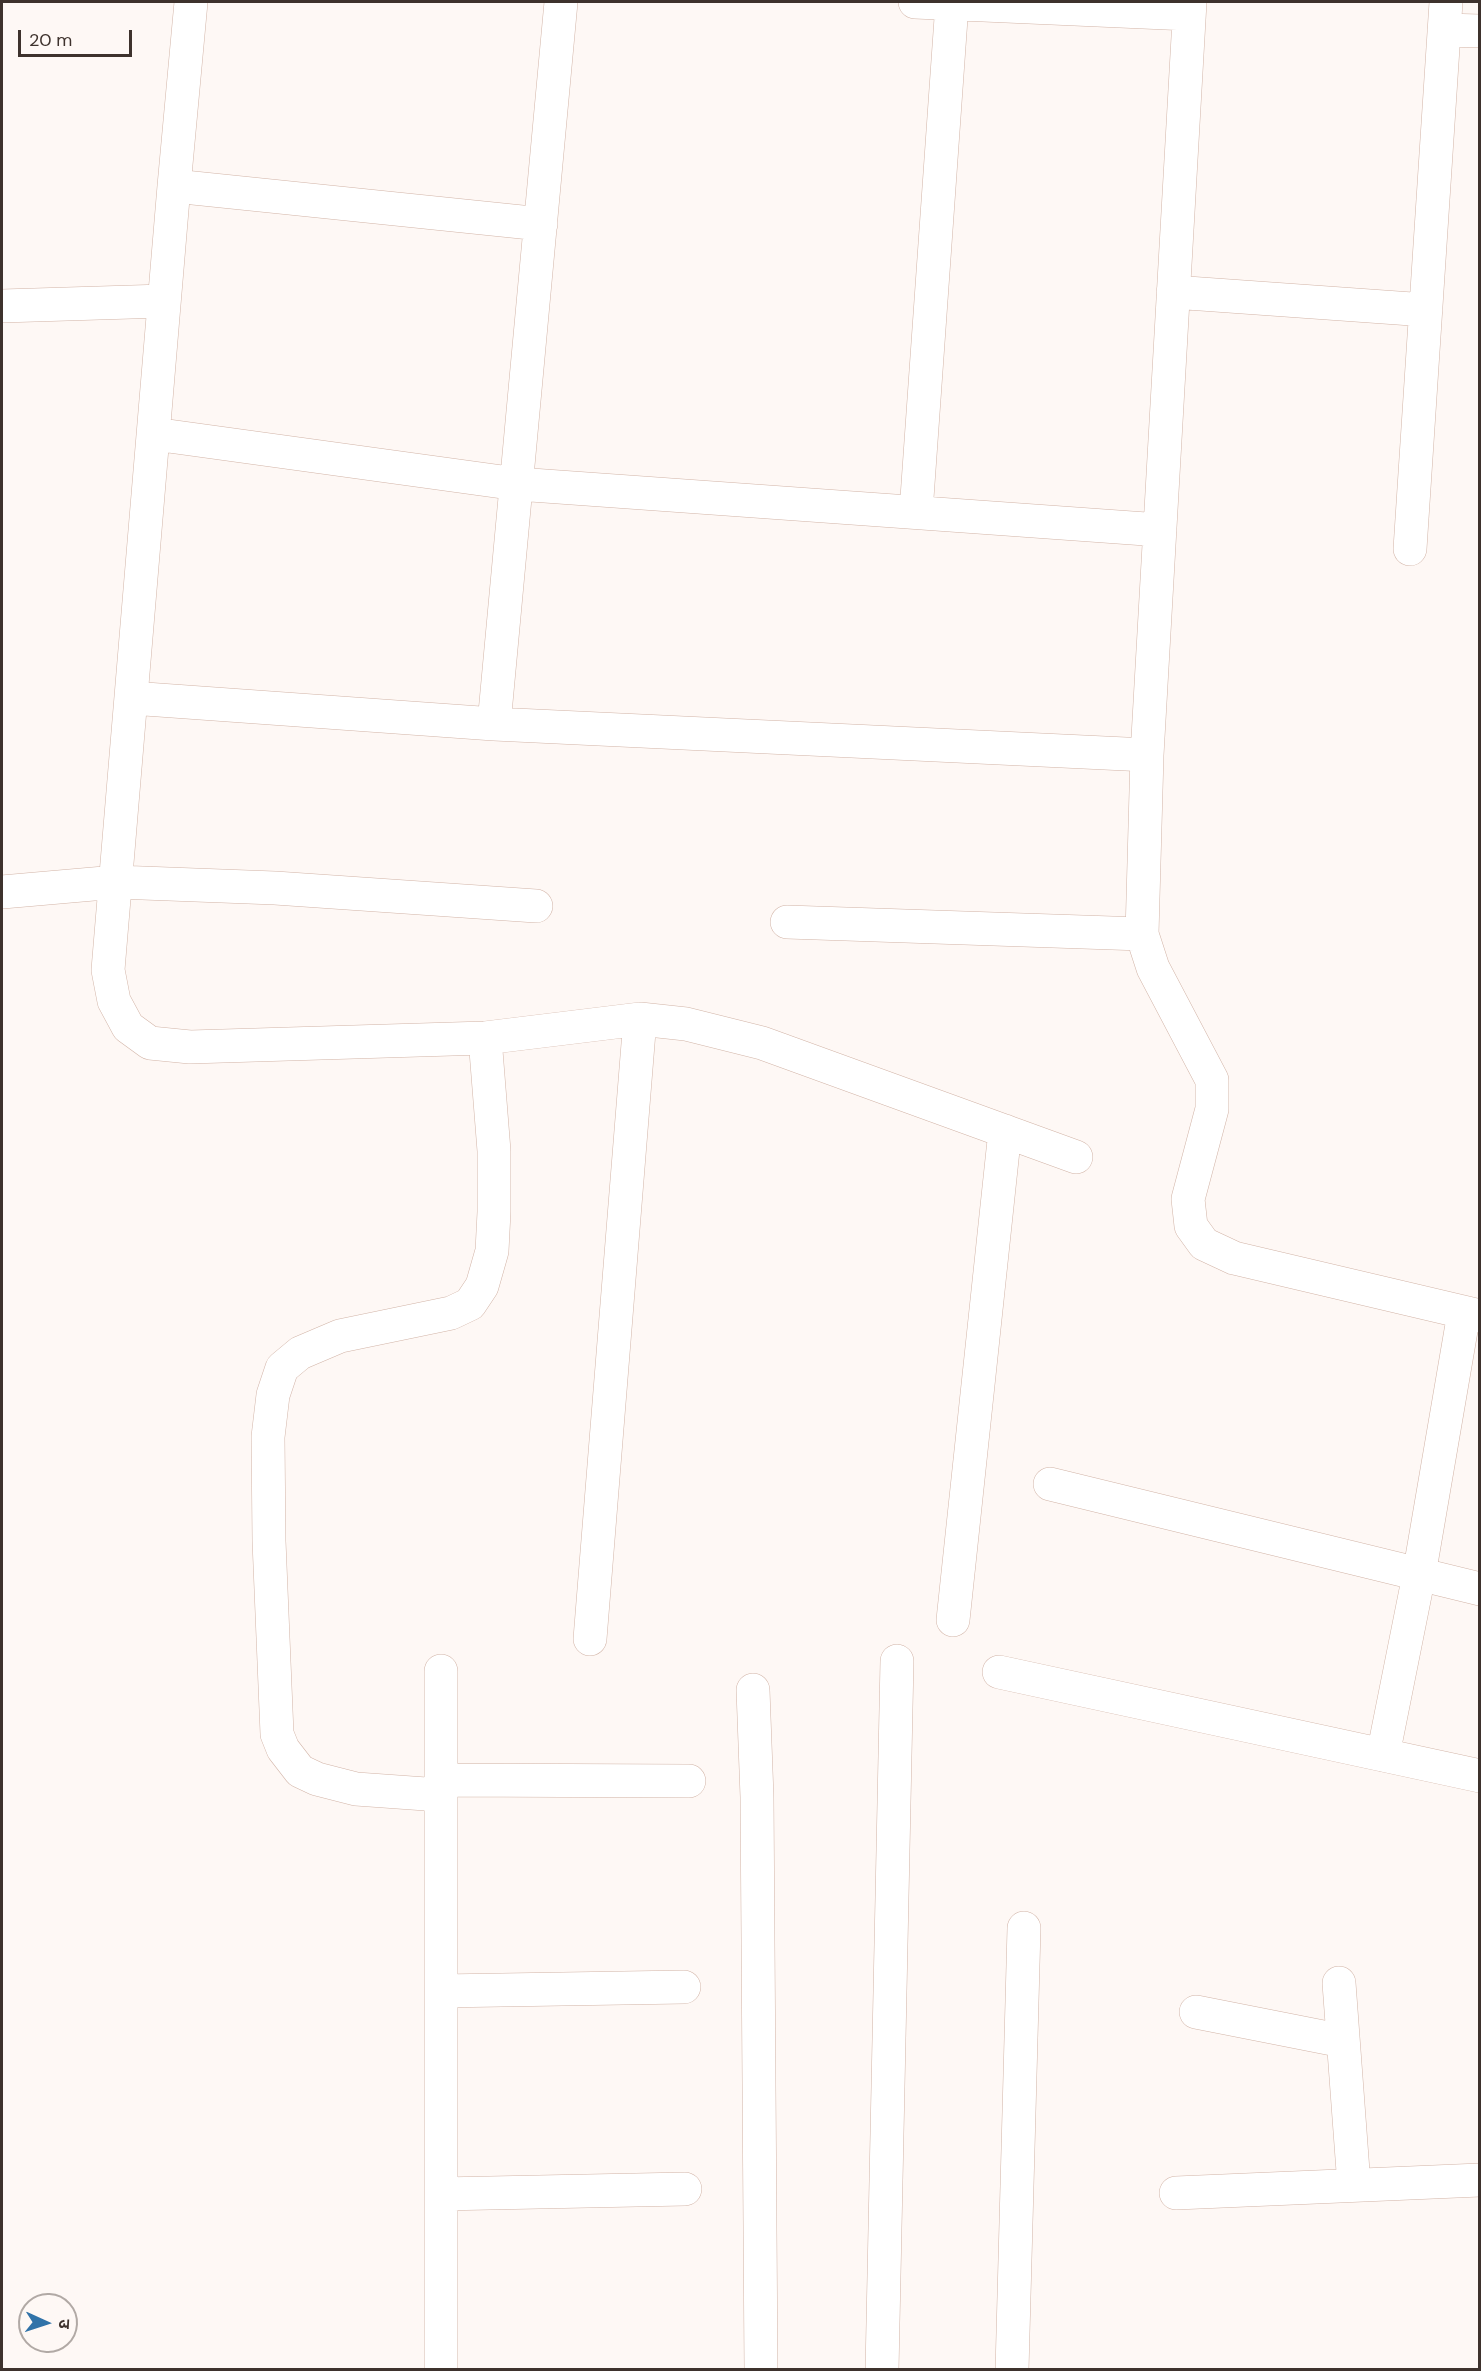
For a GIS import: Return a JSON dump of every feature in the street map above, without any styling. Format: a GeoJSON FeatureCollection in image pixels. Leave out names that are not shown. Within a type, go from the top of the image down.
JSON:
{"type":"FeatureCollection","features":[{"type":"Feature","properties":{"kind":"street"},"geometry":{"type":"LineString","coordinates":[[191,2],[108,970],[114,1001],[128,1027],[150,1042],[190,1047],[485,1038],[640,1019],[686,1024],[762,1043],[1076,1157]]}},
{"type":"Feature","properties":{"kind":"street"},"geometry":{"type":"LineString","coordinates":[[494,724],[561,2]]}},
{"type":"Feature","properties":{"kind":"street"},"geometry":{"type":"LineString","coordinates":[[915,2],[1190,8],[1147,755],[1142,934],[1153,968],[1212,1080],[1212,1109],[1188,1199],[1191,1226],[1204,1244],[1234,1258],[1472,1315],[1383,1755]]}},
{"type":"Feature","properties":{"kind":"street"},"geometry":{"type":"LineString","coordinates":[[916,512],[952,3]]}},
{"type":"Feature","properties":{"kind":"street"},"geometry":{"type":"LineString","coordinates":[[1410,549],[1445,16],[1479,31]]}},
{"type":"Feature","properties":{"kind":"street"},"geometry":{"type":"LineString","coordinates":[[174,186],[541,224]]}},
{"type":"Feature","properties":{"kind":"street"},"geometry":{"type":"LineString","coordinates":[[1173,292],[1425,310]]}},
{"type":"Feature","properties":{"kind":"street"},"geometry":{"type":"LineString","coordinates":[[2,306],[164,301]]}},
{"type":"Feature","properties":{"kind":"street"},"geometry":{"type":"LineString","coordinates":[[154,434],[517,484],[1160,530]]}},
{"type":"Feature","properties":{"kind":"street"},"geometry":{"type":"LineString","coordinates":[[131,698],[494,724],[1147,755]]}},
{"type":"Feature","properties":{"kind":"street"},"geometry":{"type":"LineString","coordinates":[[2,892],[116,882],[275,888],[536,906]]}},
{"type":"Feature","properties":{"kind":"street"},"geometry":{"type":"LineString","coordinates":[[787,921],[1142,934]]}},
{"type":"Feature","properties":{"kind":"street"},"geometry":{"type":"LineString","coordinates":[[590,1639],[640,1019]]}},
{"type":"Feature","properties":{"kind":"street"},"geometry":{"type":"LineString","coordinates":[[485,1038],[494,1151],[494,1182],[492,1251],[482,1286],[470,1304],[451,1313],[340,1336],[300,1353],[282,1368],[273,1395],[268,1437],[269,1541],[277,1734],[283,1749],[300,1771],[317,1779],[356,1789],[689,1781]]}},
{"type":"Feature","properties":{"kind":"street"},"geometry":{"type":"LineString","coordinates":[[953,1620],[1005,1131]]}},
{"type":"Feature","properties":{"kind":"street"},"geometry":{"type":"LineString","coordinates":[[1050,1484],[1479,1589]]}},
{"type":"Feature","properties":{"kind":"street"},"geometry":{"type":"LineString","coordinates":[[882,2370],[897,1661]]}},
{"type":"Feature","properties":{"kind":"street"},"geometry":{"type":"LineString","coordinates":[[441,1671],[441,2370]]}},
{"type":"Feature","properties":{"kind":"street"},"geometry":{"type":"LineString","coordinates":[[999,1672],[1479,1776]]}},
{"type":"Feature","properties":{"kind":"street"},"geometry":{"type":"LineString","coordinates":[[753,1690],[757,1809],[761,2370]]}},
{"type":"Feature","properties":{"kind":"street"},"geometry":{"type":"LineString","coordinates":[[1012,2370],[1024,1928]]}},
{"type":"Feature","properties":{"kind":"street"},"geometry":{"type":"LineString","coordinates":[[1339,1983],[1354,2185]]}},
{"type":"Feature","properties":{"kind":"street"},"geometry":{"type":"LineString","coordinates":[[441,1992],[684,1987]]}},
{"type":"Feature","properties":{"kind":"street"},"geometry":{"type":"LineString","coordinates":[[1196,2012],[1343,2041]]}},
{"type":"Feature","properties":{"kind":"street"},"geometry":{"type":"LineString","coordinates":[[1176,2193],[1479,2180]]}},
{"type":"Feature","properties":{"kind":"street"},"geometry":{"type":"LineString","coordinates":[[441,2194],[686,2189]]}}]}
